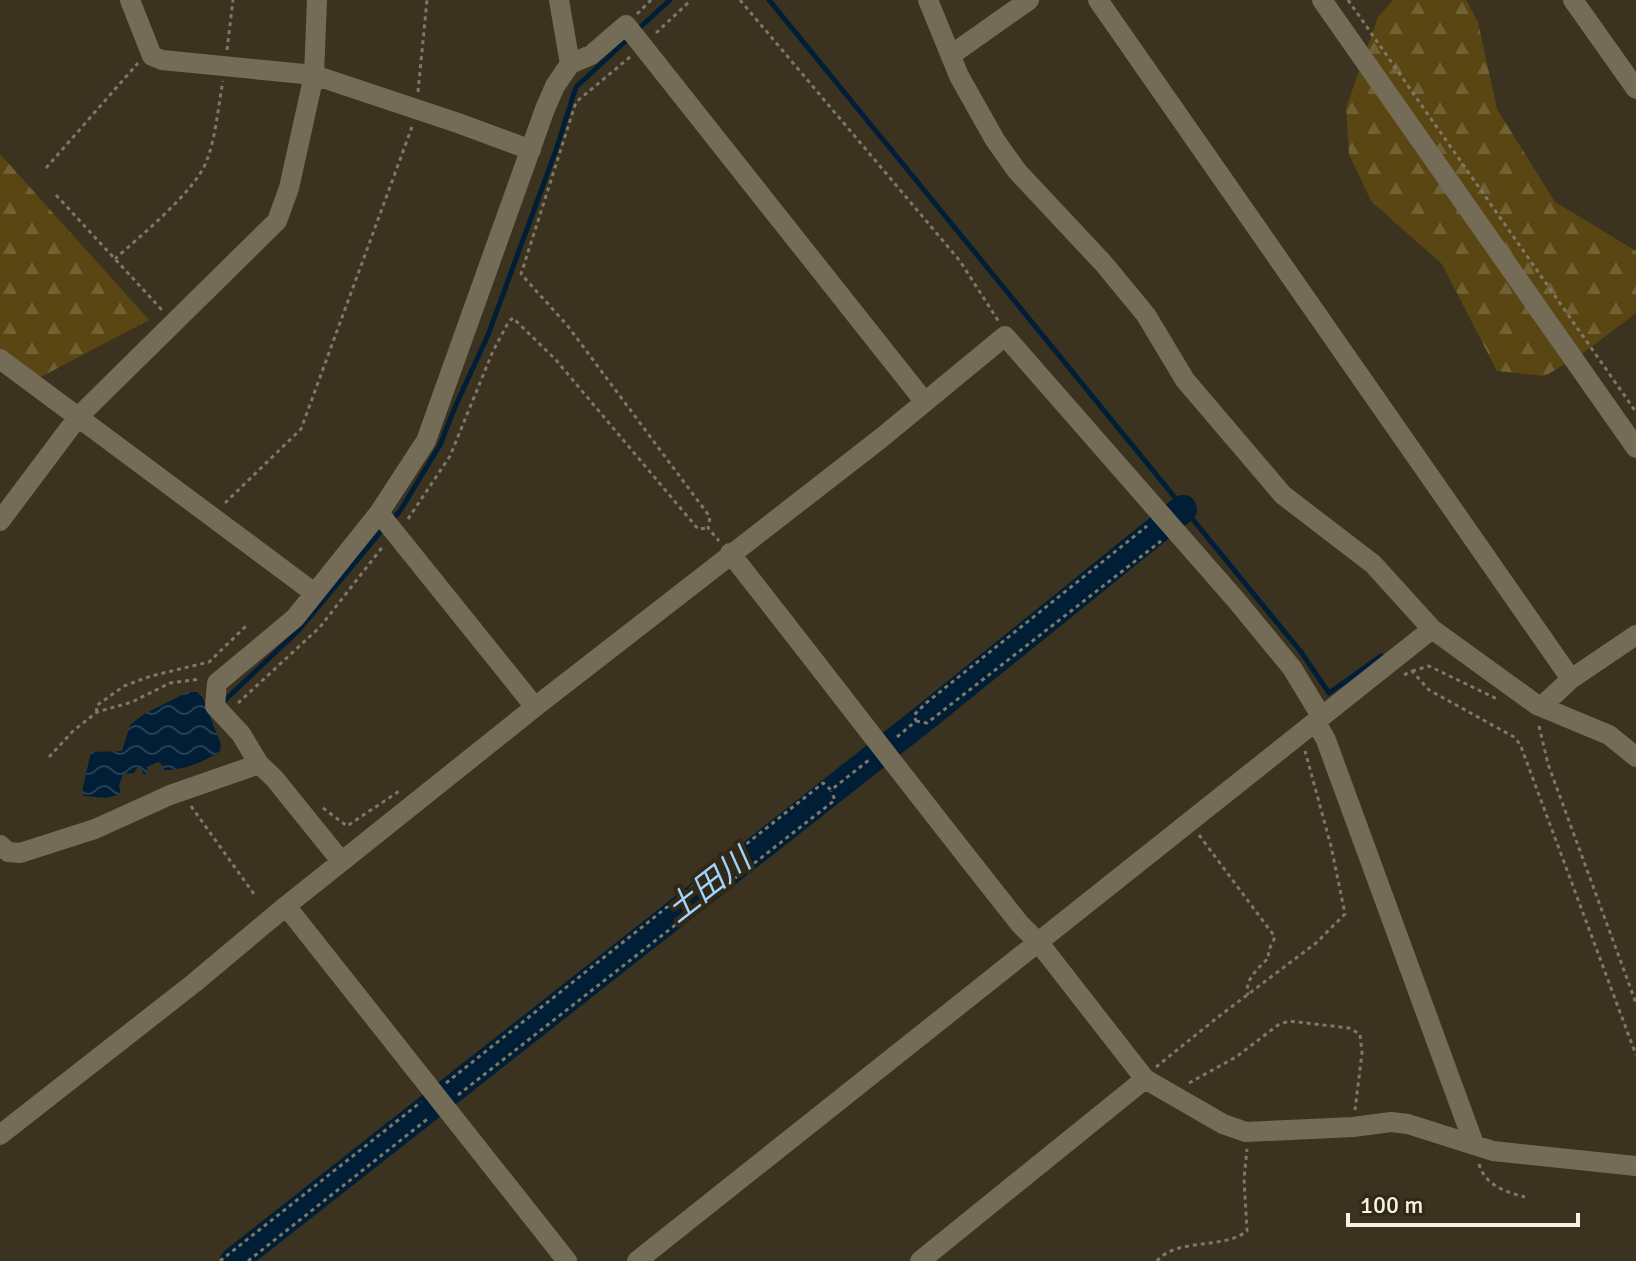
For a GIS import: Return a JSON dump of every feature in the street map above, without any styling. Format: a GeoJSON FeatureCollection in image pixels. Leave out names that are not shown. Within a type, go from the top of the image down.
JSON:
{"type":"FeatureCollection","features":[{"type":"Feature","properties":{"kind":"street"},"geometry":{"type":"LineString","coordinates":[[130,0],[152,56],[162,60],[314,75],[417,108],[531,150]]}},
{"type":"Feature","properties":{"kind":"street"},"geometry":{"type":"LineString","coordinates":[[0,521],[78,417],[277,221],[289,188],[314,75],[317,0]]}},
{"type":"Feature","properties":{"kind":"street"},"geometry":{"type":"LineString","coordinates":[[559,0],[570,64]]}},
{"type":"Feature","properties":{"kind":"street"},"geometry":{"type":"LineString","coordinates":[[928,0],[959,76],[995,140],[1017,171],[1104,264],[1146,315],[1185,380],[1283,495],[1373,564],[1432,629],[1539,706],[1609,735],[1636,757]]}},
{"type":"Feature","properties":{"kind":"street"},"geometry":{"type":"LineString","coordinates":[[951,55],[1029,0]]}},
{"type":"Feature","properties":{"kind":"street"},"geometry":{"type":"LineString","coordinates":[[1098,0],[1571,679]]}},
{"type":"Feature","properties":{"kind":"street"},"geometry":{"type":"LineString","coordinates":[[1322,0],[1636,448]]}},
{"type":"Feature","properties":{"kind":"street"},"geometry":{"type":"LineString","coordinates":[[1573,0],[1636,89]]}},
{"type":"Feature","properties":{"kind":"street"},"geometry":{"type":"LineString","coordinates":[[341,861],[274,778],[259,764],[241,734],[215,706],[217,683],[295,618],[379,513],[426,441],[555,86],[570,64],[591,55],[626,25],[924,401]]}},
{"type":"Feature","properties":{"kind":"street"},"geometry":{"type":"LineString","coordinates":[[0,1135],[194,983],[535,707],[880,439],[1005,336],[1163,525],[1292,668],[1319,719],[1476,1144]]}},
{"type":"Feature","properties":{"kind":"street"},"geometry":{"type":"LineString","coordinates":[[0,359],[313,592]]}},
{"type":"Feature","properties":{"kind":"street"},"geometry":{"type":"LineString","coordinates":[[379,513],[535,707]]}},
{"type":"Feature","properties":{"kind":"street"},"geometry":{"type":"LineString","coordinates":[[730,553],[884,748],[910,786],[1020,924],[1039,943],[1144,1078],[1207,1117],[1246,1132],[1391,1122],[1408,1124],[1493,1151],[1636,1166]]}},
{"type":"Feature","properties":{"kind":"street"},"geometry":{"type":"LineString","coordinates":[[637,1261],[1432,629]]}},
{"type":"Feature","properties":{"kind":"street"},"geometry":{"type":"LineString","coordinates":[[1539,706],[1571,679],[1636,635]]}},
{"type":"Feature","properties":{"kind":"street"},"geometry":{"type":"LineString","coordinates":[[0,845],[8,852],[20,853],[115,821],[182,791],[259,764]]}},
{"type":"Feature","properties":{"kind":"street"},"geometry":{"type":"LineString","coordinates":[[286,906],[567,1261]]}},
{"type":"Feature","properties":{"kind":"street"},"geometry":{"type":"LineString","coordinates":[[920,1261],[1144,1078]]}},
{"type":"Feature","properties":{"kind":"path"},"geometry":{"type":"LineString","coordinates":[[115,259],[177,201],[201,172],[210,148],[226,65],[233,0]]}},
{"type":"Feature","properties":{"kind":"path"},"geometry":{"type":"LineString","coordinates":[[213,517],[301,429],[417,108],[427,0]]}},
{"type":"Feature","properties":{"kind":"path"},"geometry":{"type":"LineString","coordinates":[[691,0],[643,46],[576,102],[521,274],[567,325],[688,485],[710,517],[708,528]]}},
{"type":"Feature","properties":{"kind":"path"},"geometry":{"type":"LineString","coordinates":[[740,0],[960,261],[981,290],[1005,336]]}},
{"type":"Feature","properties":{"kind":"path"},"geometry":{"type":"LineString","coordinates":[[1348,0],[1636,412]]}},
{"type":"Feature","properties":{"kind":"path"},"geometry":{"type":"LineString","coordinates":[[46,168],[137,63],[152,56]]}},
{"type":"Feature","properties":{"kind":"path"},"geometry":{"type":"LineString","coordinates":[[56,195],[174,322]]}},
{"type":"Feature","properties":{"kind":"path"},"geometry":{"type":"LineString","coordinates":[[221,713],[244,699],[312,636],[390,537],[397,533],[450,456],[497,342],[513,318],[556,360],[698,529],[708,528]]}},
{"type":"Feature","properties":{"kind":"path"},"geometry":{"type":"LineString","coordinates":[[916,721],[927,723],[1163,525]]}},
{"type":"Feature","properties":{"kind":"path"},"geometry":{"type":"LineString","coordinates":[[916,721],[914,715],[926,703],[1118,552],[1163,525]]}},
{"type":"Feature","properties":{"kind":"path"},"geometry":{"type":"LineString","coordinates":[[708,528],[730,553]]}},
{"type":"Feature","properties":{"kind":"path"},"geometry":{"type":"LineString","coordinates":[[97,712],[96,706],[124,686],[209,662],[246,626]]}},
{"type":"Feature","properties":{"kind":"path"},"geometry":{"type":"LineString","coordinates":[[1399,678],[1429,666],[1509,704]]}},
{"type":"Feature","properties":{"kind":"path"},"geometry":{"type":"LineString","coordinates":[[1412,671],[1429,690],[1514,737],[1520,744],[1636,1055]]}},
{"type":"Feature","properties":{"kind":"path"},"geometry":{"type":"LineString","coordinates":[[49,757],[73,731],[97,712],[132,702],[170,683],[201,679],[217,683]]}},
{"type":"Feature","properties":{"kind":"path"},"geometry":{"type":"LineString","coordinates":[[1539,706],[1531,713],[1539,724],[1548,764],[1636,1003]]}},
{"type":"Feature","properties":{"kind":"path"},"geometry":{"type":"LineString","coordinates":[[831,790],[916,721]]}},
{"type":"Feature","properties":{"kind":"path"},"geometry":{"type":"LineString","coordinates":[[1144,1078],[1316,943],[1345,914],[1306,752],[1297,737]]}},
{"type":"Feature","properties":{"kind":"path"},"geometry":{"type":"LineString","coordinates":[[220,1261],[439,1099],[835,800],[831,790],[823,783],[439,1099],[248,1261]]}},
{"type":"Feature","properties":{"kind":"path"},"geometry":{"type":"LineString","coordinates":[[322,807],[347,826],[410,785]]}},
{"type":"Feature","properties":{"kind":"path"},"geometry":{"type":"LineString","coordinates":[[182,791],[254,894]]}},
{"type":"Feature","properties":{"kind":"path"},"geometry":{"type":"LineString","coordinates":[[1189,823],[1275,937],[1269,957],[1250,978],[1246,988],[1248,995]]}},
{"type":"Feature","properties":{"kind":"path"},"geometry":{"type":"LineString","coordinates":[[1175,1097],[1181,1089],[1236,1057],[1278,1025],[1289,1021],[1349,1028],[1360,1034],[1362,1053],[1353,1127]]}},
{"type":"Feature","properties":{"kind":"path"},"geometry":{"type":"LineString","coordinates":[[1157,1261],[1168,1252],[1238,1238],[1247,1231],[1244,1179],[1246,1132]]}},
{"type":"Feature","properties":{"kind":"path"},"geometry":{"type":"LineString","coordinates":[[1476,1144],[1479,1167],[1486,1179],[1493,1185],[1525,1197]]}},
{"type":"Feature","properties":{"kind":"green space"},"geometry":{"type":"Polygon","coordinates":[[[1393,0],[1466,0],[1478,22],[1497,109],[1555,202],[1636,251],[1636,313],[1583,353],[1545,376],[1497,371],[1442,264],[1371,201],[1349,154],[1346,108],[1378,17],[1393,0]]]}},
{"type":"Feature","properties":{"kind":"green space"},"geometry":{"type":"Polygon","coordinates":[[[0,154],[149,320],[31,382],[0,356],[0,154]]]}},
{"type":"Feature","properties":{"kind":"water"},"geometry":{"type":"Polygon","coordinates":[[[188,692],[197,692],[203,698],[221,745],[220,751],[178,769],[164,770],[158,762],[147,767],[148,774],[137,768],[134,773],[123,774],[119,785],[121,794],[106,798],[84,796],[82,791],[91,752],[122,751],[130,725],[144,714],[188,692]]]}},
{"type":"Feature","properties":{"kind":"waterway"},"geometry":{"type":"LineString","coordinates":[[636,31],[670,0]]}},
{"type":"Feature","properties":{"kind":"waterway"},"geometry":{"type":"LineString","coordinates":[[769,0],[1301,652],[1329,693],[1381,656]]}},
{"type":"Feature","properties":{"kind":"waterway"},"geometry":{"type":"LineString","coordinates":[[391,521],[440,445],[488,335],[576,87],[629,38]]}},
{"type":"Feature","properties":{"kind":"waterway","name":"土田川"},"geometry":{"type":"LineString","coordinates":[[234,1261],[928,715],[1183,509]]}},
{"type":"Feature","properties":{"kind":"waterway"},"geometry":{"type":"LineString","coordinates":[[223,702],[298,631],[384,528]]}}]}
